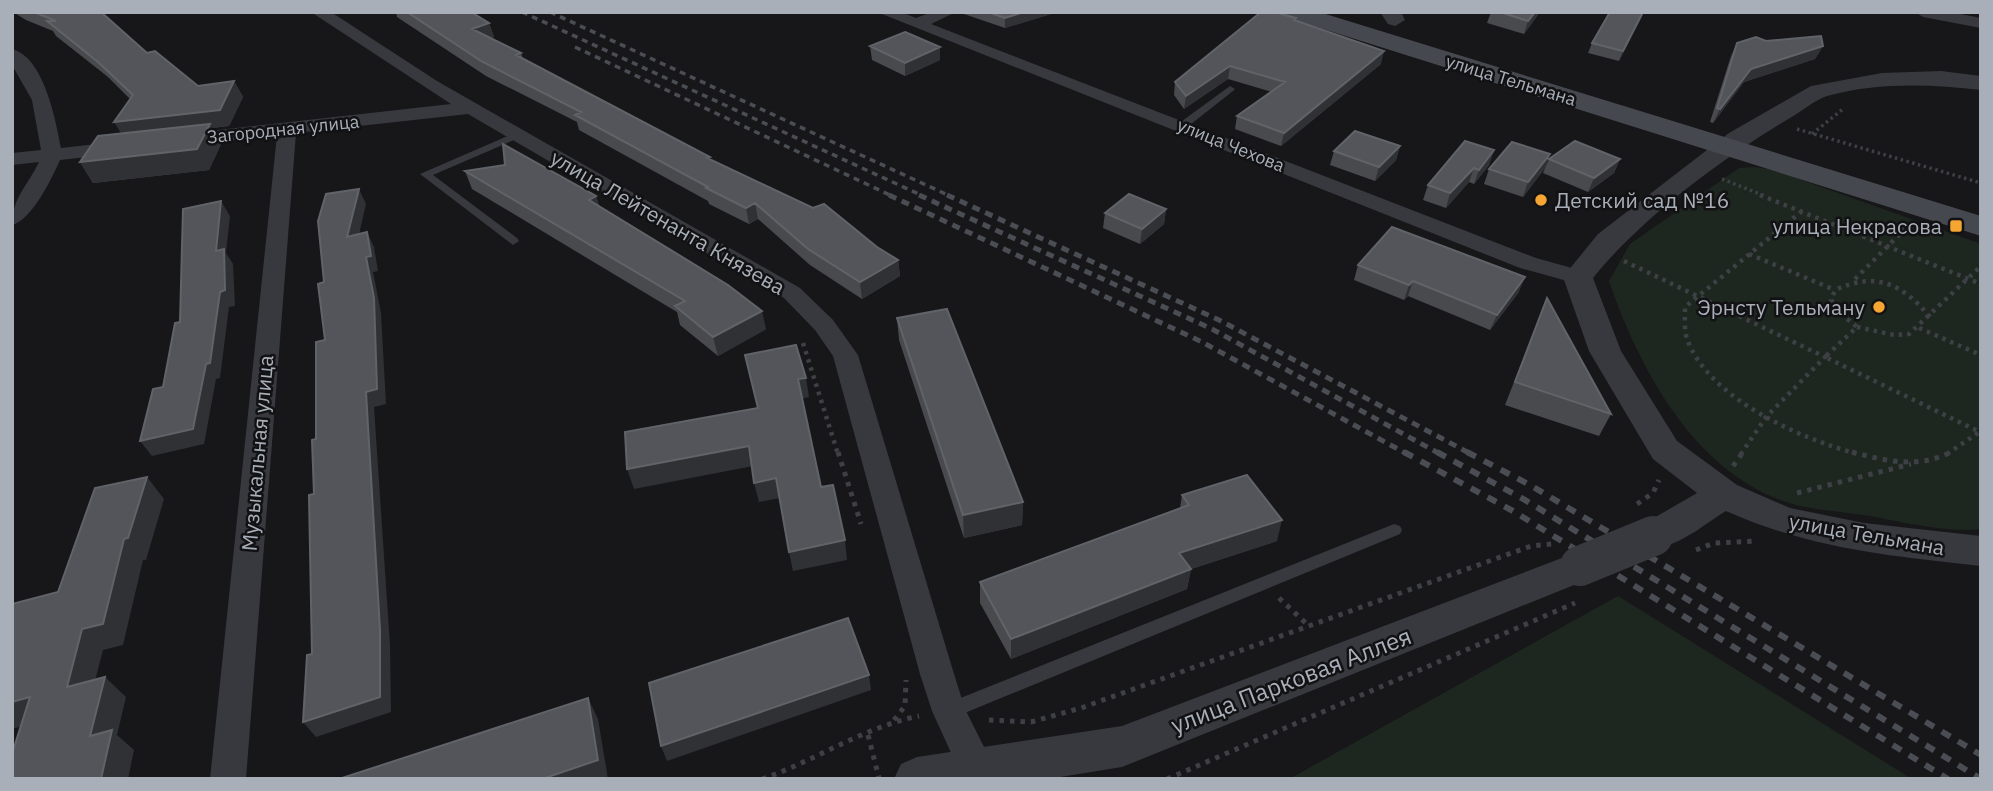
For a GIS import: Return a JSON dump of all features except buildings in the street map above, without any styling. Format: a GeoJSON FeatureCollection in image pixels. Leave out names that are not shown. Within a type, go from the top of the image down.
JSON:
{"type":"FeatureCollection","features":[{"type":"Feature","properties":{"kind":"main road","name":"улица Тельмана"},"geometry":{"type":"LineString","coordinates":[[1293,12],[1981,226]]}},
{"type":"Feature","properties":{"kind":"main road","name":"улица Тельмана"},"geometry":{"type":"LineString","coordinates":[[1368,12],[1392,16],[1735,149],[1981,198]]}},
{"type":"Feature","properties":{"kind":"street","name":"улица Лейтенанта Князева"},"geometry":{"type":"LineString","coordinates":[[319,12],[470,108],[792,293],[824,325],[845,355],[949,711],[979,774]]}},
{"type":"Feature","properties":{"kind":"street","name":"улица Чехова"},"geometry":{"type":"LineString","coordinates":[[885,12],[1528,263],[1578,277]]}},
{"type":"Feature","properties":{"kind":"street"},"geometry":{"type":"LineString","coordinates":[[915,24],[948,12]]}},
{"type":"Feature","properties":{"kind":"street"},"geometry":{"type":"LineString","coordinates":[[1923,12],[1981,23]]}},
{"type":"Feature","properties":{"kind":"street"},"geometry":{"type":"LineString","coordinates":[[12,54],[30,72],[43,99],[52,155],[37,187],[12,219]]}},
{"type":"Feature","properties":{"kind":"street"},"geometry":{"type":"LineString","coordinates":[[1578,277],[1608,240],[1819,91],[1882,80],[1941,78],[1981,83]]}},
{"type":"Feature","properties":{"kind":"street","name":"Загородная улица"},"geometry":{"type":"LineString","coordinates":[[166,142],[470,108]]}},
{"type":"Feature","properties":{"kind":"street","name":"Музыкальная улица"},"geometry":{"type":"LineString","coordinates":[[228,779],[287,128]]}},
{"type":"Feature","properties":{"kind":"street"},"geometry":{"type":"LineString","coordinates":[[12,159],[140,145]]}},
{"type":"Feature","properties":{"kind":"street","name":"улица Тельмана"},"geometry":{"type":"LineString","coordinates":[[1578,277],[1605,351],[1665,450],[1728,481],[1784,522],[1864,538],[1981,551]]}},
{"type":"Feature","properties":{"kind":"street","name":"улица Парковая Аллея"},"geometry":{"type":"LineString","coordinates":[[917,779],[979,774],[1122,746],[1572,570],[1642,522],[1728,481]]}},
{"type":"Feature","properties":{"kind":"lane"},"geometry":{"type":"LineString","coordinates":[[1182,126],[1230,89]]}},
{"type":"Feature","properties":{"kind":"lane"},"geometry":{"type":"LineString","coordinates":[[513,241],[425,174],[517,135]]}},
{"type":"Feature","properties":{"kind":"lane"},"geometry":{"type":"LineString","coordinates":[[949,711],[1394,530]]}},
{"type":"Feature","properties":{"kind":"path"},"geometry":{"type":"LineString","coordinates":[[1812,134],[1981,183]]}},
{"type":"Feature","properties":{"kind":"path"},"geometry":{"type":"LineString","coordinates":[[1735,149],[1716,177],[1981,284]]}},
{"type":"Feature","properties":{"kind":"path"},"geometry":{"type":"LineString","coordinates":[[1801,211],[1685,307],[1681,324],[1688,344],[1707,371],[1727,390],[1766,417],[1819,443],[1856,455],[1912,463]]}},
{"type":"Feature","properties":{"kind":"path"},"geometry":{"type":"LineString","coordinates":[[1911,222],[1855,280],[1835,290],[1831,300],[1840,313],[1857,327],[1894,335],[1909,334],[1919,328],[1981,266]]}},
{"type":"Feature","properties":{"kind":"path"},"geometry":{"type":"LineString","coordinates":[[1749,254],[1835,290]]}},
{"type":"Feature","properties":{"kind":"path"},"geometry":{"type":"LineString","coordinates":[[1623,261],[1980,432]]}},
{"type":"Feature","properties":{"kind":"path"},"geometry":{"type":"LineString","coordinates":[[1855,280],[1898,285],[1915,298],[1930,317]]}},
{"type":"Feature","properties":{"kind":"path"},"geometry":{"type":"LineString","coordinates":[[1728,481],[1766,417],[1857,327]]}},
{"type":"Feature","properties":{"kind":"path"},"geometry":{"type":"LineString","coordinates":[[1919,328],[1981,355]]}},
{"type":"Feature","properties":{"kind":"path"},"geometry":{"type":"LineString","coordinates":[[796,333],[803,340],[819,383],[862,526]]}},
{"type":"Feature","properties":{"kind":"path"},"geometry":{"type":"LineString","coordinates":[[1788,492],[1801,493],[1943,457],[1980,432]]}},
{"type":"Feature","properties":{"kind":"path"},"geometry":{"type":"LineString","coordinates":[[1642,522],[1660,475]]}},
{"type":"Feature","properties":{"kind":"path"},"geometry":{"type":"LineString","coordinates":[[762,779],[868,735],[893,721],[949,711],[988,719],[1031,722],[1081,708],[1531,546],[1572,570]]}},
{"type":"Feature","properties":{"kind":"path"},"geometry":{"type":"LineString","coordinates":[[1167,779],[1572,570]]}},
{"type":"Feature","properties":{"kind":"path"},"geometry":{"type":"LineString","coordinates":[[1264,583],[1309,625]]}},
{"type":"Feature","properties":{"kind":"path"},"geometry":{"type":"LineString","coordinates":[[893,721],[905,706],[906,668]]}},
{"type":"Feature","properties":{"kind":"path"},"geometry":{"type":"LineString","coordinates":[[868,735],[879,779]]}},
{"type":"Feature","properties":{"kind":"shaded area"},"geometry":{"type":"Polygon","coordinates":[[[1739,168],[1774,170],[1981,244],[1981,529],[1940,528],[1814,509],[1761,491],[1729,471],[1701,446],[1677,417],[1656,384],[1637,350],[1609,281],[1630,244],[1739,168]]]}},
{"type":"Feature","properties":{"kind":"shaded area"},"geometry":{"type":"Polygon","coordinates":[[[1618,596],[1912,779],[1289,779],[1618,596]]]}},
{"type":"Feature","properties":{"kind":"railway"},"geometry":{"type":"LineString","coordinates":[[522,12],[923,196]]}},
{"type":"Feature","properties":{"kind":"railway"},"geometry":{"type":"LineString","coordinates":[[550,12],[950,196]]}},
{"type":"Feature","properties":{"kind":"railway"},"geometry":{"type":"LineString","coordinates":[[575,47],[892,196]]}},
{"type":"Feature","properties":{"kind":"railway"},"geometry":{"type":"LineString","coordinates":[[889,195],[1202,342],[1407,454]]}},
{"type":"Feature","properties":{"kind":"railway"},"geometry":{"type":"LineString","coordinates":[[919,195],[1212,329],[1440,454]]}},
{"type":"Feature","properties":{"kind":"railway"},"geometry":{"type":"LineString","coordinates":[[947,195],[1219,320],[1471,454]]}},
{"type":"Feature","properties":{"kind":"railway"},"geometry":{"type":"LineString","coordinates":[[1404,452],[1513,511],[1948,779]]}},
{"type":"Feature","properties":{"kind":"railway"},"geometry":{"type":"LineString","coordinates":[[1437,452],[1525,500],[1981,779]]}},
{"type":"Feature","properties":{"kind":"railway"},"geometry":{"type":"LineString","coordinates":[[1467,452],[1530,485],[1981,755]]}},
{"type":"Feature","properties":{"kind":"place","name":"Детский сад №16"},"geometry":{"type":"Point","coordinates":[1541,200]}},
{"type":"Feature","properties":{"kind":"place","name":"улица Некрасова"},"geometry":{"type":"Point","coordinates":[1956,226]}},
{"type":"Feature","properties":{"kind":"place","name":"Эрнсту Тельману"},"geometry":{"type":"Point","coordinates":[1879,307]}}]}
